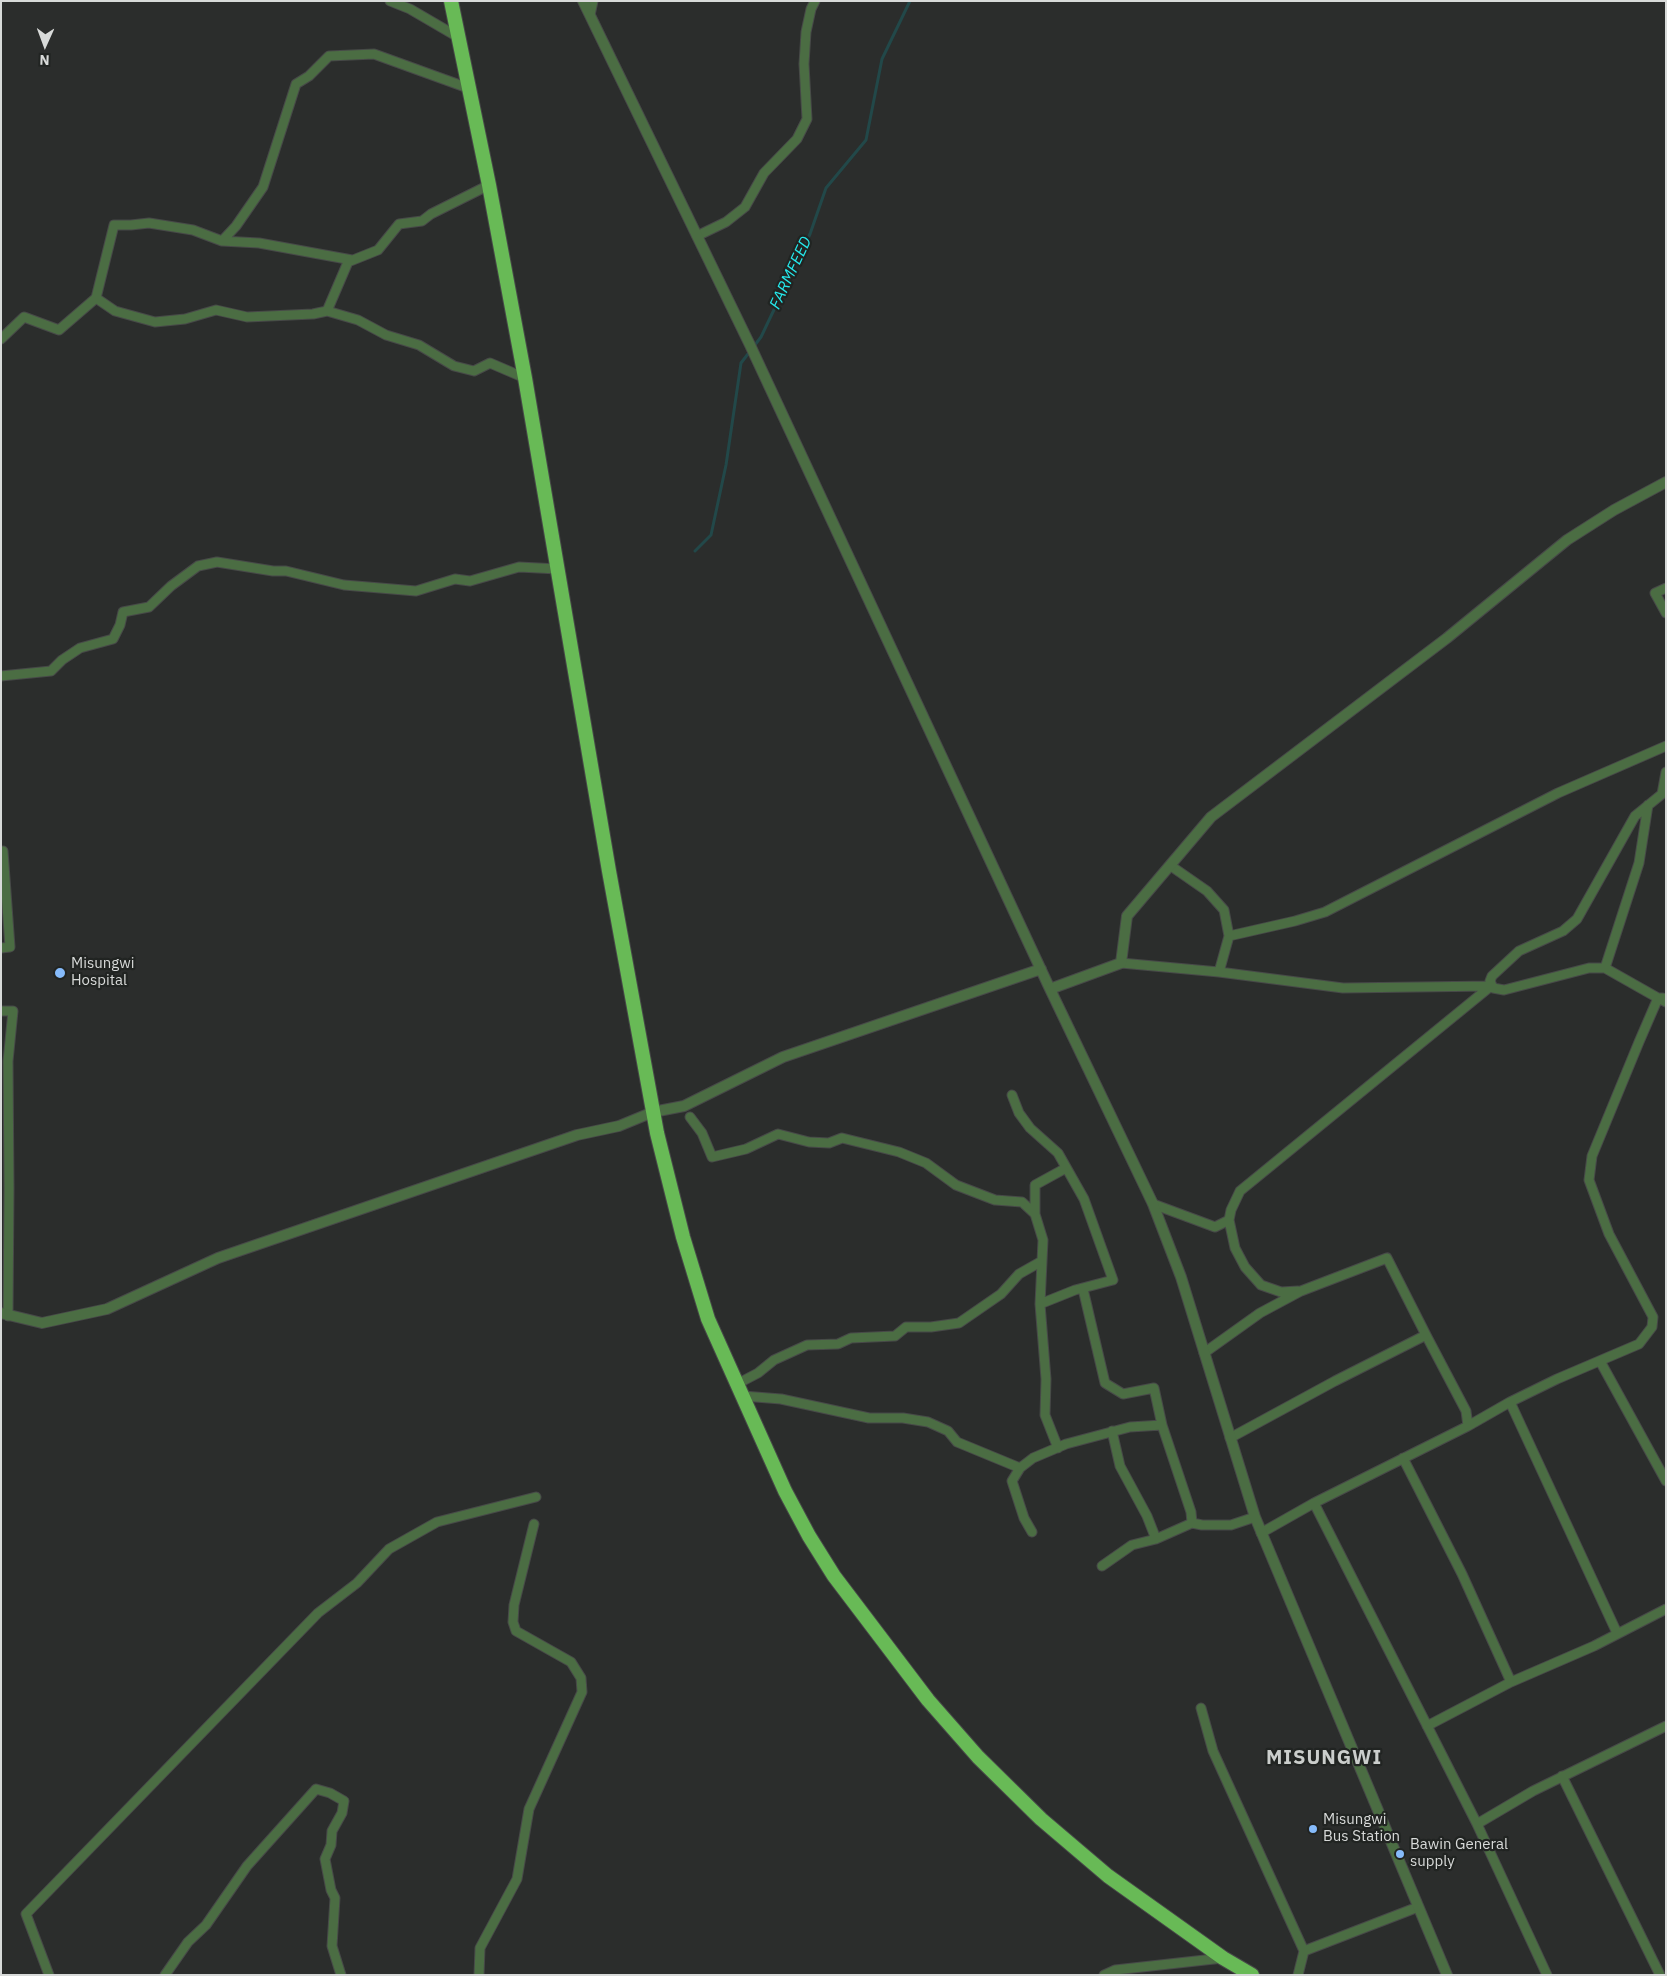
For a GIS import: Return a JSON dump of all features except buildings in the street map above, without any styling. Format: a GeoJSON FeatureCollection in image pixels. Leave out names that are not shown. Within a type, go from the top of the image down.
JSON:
{"type":"FeatureCollection","features":[{"type":"Feature","properties":{"kind":"highway"},"geometry":{"type":"LineString","coordinates":[[451,1],[526,378],[609,871],[653,1112],[683,1237],[708,1319],[785,1491],[809,1536],[834,1576],[869,1624],[940,1714],[978,1757],[1030,1808],[1108,1876],[1223,1958],[1252,1975]]}},
{"type":"Feature","properties":{"kind":"street"},"geometry":{"type":"LineString","coordinates":[[390,1],[410,8],[458,37]]}},
{"type":"Feature","properties":{"kind":"street"},"geometry":{"type":"LineString","coordinates":[[583,1],[750,346],[1050,989],[1153,1204],[1181,1277],[1261,1533],[1447,1975]]}},
{"type":"Feature","properties":{"kind":"street"},"geometry":{"type":"LineString","coordinates":[[590,15],[592,1]]}},
{"type":"Feature","properties":{"kind":"street"},"geometry":{"type":"LineString","coordinates":[[697,236],[719,226],[745,207],[764,172],[797,139],[804,126],[807,119],[804,64],[806,32],[811,9],[815,1]]}},
{"type":"Feature","properties":{"kind":"street"},"geometry":{"type":"LineString","coordinates":[[222,241],[236,226],[263,187],[296,84],[309,76],[329,56],[374,54],[468,88]]}},
{"type":"Feature","properties":{"kind":"street"},"geometry":{"type":"LineString","coordinates":[[328,310],[348,262],[378,250],[399,224],[422,221],[431,214],[489,185]]}},
{"type":"Feature","properties":{"kind":"street"},"geometry":{"type":"LineString","coordinates":[[1,339],[24,318],[59,330],[96,298],[114,224],[158,224],[193,230],[222,241],[259,243],[352,260]]}},
{"type":"Feature","properties":{"kind":"street"},"geometry":{"type":"LineString","coordinates":[[96,298],[115,311],[154,322],[185,319],[216,310],[247,317],[313,314],[328,310],[358,320],[386,335],[419,345],[454,366],[474,371],[490,362],[526,378]]}},
{"type":"Feature","properties":{"kind":"street"},"geometry":{"type":"LineString","coordinates":[[1121,963],[1127,916],[1211,817],[1447,638],[1568,540],[1614,510],[1666,482]]}},
{"type":"Feature","properties":{"kind":"street"},"geometry":{"type":"LineString","coordinates":[[1,676],[51,672],[62,660],[80,648],[113,639],[120,625],[123,612],[149,607],[171,586],[198,566],[217,562],[273,571],[286,571],[344,585],[416,590],[455,579],[470,581],[519,567],[558,568]]}},
{"type":"Feature","properties":{"kind":"street"},"geometry":{"type":"LineString","coordinates":[[1666,588],[1655,593],[1666,613]]}},
{"type":"Feature","properties":{"kind":"street"},"geometry":{"type":"LineString","coordinates":[[1228,936],[1326,912],[1558,793],[1666,746]]}},
{"type":"Feature","properties":{"kind":"street"},"geometry":{"type":"LineString","coordinates":[[1301,1291],[1281,1292],[1261,1285],[1245,1267],[1235,1248],[1229,1220],[1231,1210],[1240,1191],[1490,986],[1492,976],[1510,958],[1529,946],[1563,930],[1576,918],[1635,816],[1662,794],[1666,772]]}},
{"type":"Feature","properties":{"kind":"street"},"geometry":{"type":"LineString","coordinates":[[1604,968],[1639,863],[1648,805]]}},
{"type":"Feature","properties":{"kind":"street"},"geometry":{"type":"LineString","coordinates":[[1,948],[10,947],[3,851]]}},
{"type":"Feature","properties":{"kind":"street"},"geometry":{"type":"LineString","coordinates":[[1170,866],[1208,891],[1224,910],[1228,936],[1219,972]]}},
{"type":"Feature","properties":{"kind":"street"},"geometry":{"type":"LineString","coordinates":[[1050,989],[1121,963],[1219,972],[1343,988],[1490,986],[1495,989],[1504,990],[1588,968],[1604,968],[1663,1000],[1592,1156],[1589,1180],[1609,1234],[1653,1317],[1652,1327],[1639,1344],[1557,1379],[1510,1402],[1468,1426],[1314,1502],[1261,1533]]}},
{"type":"Feature","properties":{"kind":"street"},"geometry":{"type":"LineString","coordinates":[[1,1011],[13,1011],[8,1061],[10,1188],[5,1314],[42,1323],[107,1309],[218,1258],[577,1135],[619,1126],[653,1112],[684,1106],[783,1057],[1042,969]]}},
{"type":"Feature","properties":{"kind":"street"},"geometry":{"type":"LineString","coordinates":[[1012,1095],[1019,1113],[1030,1128],[1058,1153],[1084,1199],[1113,1280],[1040,1304]]}},
{"type":"Feature","properties":{"kind":"street"},"geometry":{"type":"LineString","coordinates":[[690,1117],[702,1133],[712,1157],[746,1149],[778,1134],[809,1142],[829,1143],[842,1138],[899,1152],[926,1163],[956,1185],[994,1200],[1022,1202],[1035,1214]]}},
{"type":"Feature","properties":{"kind":"street"},"geometry":{"type":"LineString","coordinates":[[1058,1448],[1045,1415],[1046,1379],[1040,1304],[1044,1240],[1035,1214],[1035,1185],[1066,1168]]}},
{"type":"Feature","properties":{"kind":"street"},"geometry":{"type":"LineString","coordinates":[[1153,1204],[1215,1227],[1229,1220]]}},
{"type":"Feature","properties":{"kind":"street"},"geometry":{"type":"LineString","coordinates":[[1204,1352],[1260,1313],[1301,1291],[1387,1258],[1466,1411],[1468,1426]]}},
{"type":"Feature","properties":{"kind":"street"},"geometry":{"type":"LineString","coordinates":[[740,1390],[774,1360],[807,1345],[838,1344],[851,1338],[895,1336],[906,1328],[959,1323],[1001,1294],[1018,1274],[1042,1261]]}},
{"type":"Feature","properties":{"kind":"street"},"geometry":{"type":"LineString","coordinates":[[1082,1289],[1104,1383],[1123,1394],[1154,1388],[1162,1425],[1191,1512],[1192,1523]]}},
{"type":"Feature","properties":{"kind":"street"},"geometry":{"type":"LineString","coordinates":[[1230,1438],[1335,1381],[1426,1335]]}},
{"type":"Feature","properties":{"kind":"street"},"geometry":{"type":"LineString","coordinates":[[1600,1361],[1666,1481]]}},
{"type":"Feature","properties":{"kind":"street"},"geometry":{"type":"LineString","coordinates":[[740,1390],[869,1418],[904,1418],[928,1422],[948,1431],[957,1442],[1020,1468]]}},
{"type":"Feature","properties":{"kind":"street"},"geometry":{"type":"LineString","coordinates":[[1510,1402],[1617,1633]]}},
{"type":"Feature","properties":{"kind":"street"},"geometry":{"type":"LineString","coordinates":[[1032,1532],[1024,1518],[1012,1481],[1020,1468],[1033,1458],[1058,1448],[1130,1427],[1162,1425]]}},
{"type":"Feature","properties":{"kind":"street"},"geometry":{"type":"LineString","coordinates":[[1112,1432],[1120,1466],[1147,1516],[1156,1539]]}},
{"type":"Feature","properties":{"kind":"street"},"geometry":{"type":"LineString","coordinates":[[1404,1458],[1462,1574],[1511,1682]]}},
{"type":"Feature","properties":{"kind":"street"},"geometry":{"type":"LineString","coordinates":[[48,1975],[26,1914],[318,1613],[357,1583],[389,1549],[437,1522],[536,1497]]}},
{"type":"Feature","properties":{"kind":"street"},"geometry":{"type":"LineString","coordinates":[[1314,1502],[1477,1824],[1547,1975]]}},
{"type":"Feature","properties":{"kind":"street"},"geometry":{"type":"LineString","coordinates":[[1102,1566],[1132,1545],[1156,1539],[1192,1523],[1202,1526],[1231,1525],[1255,1517]]}},
{"type":"Feature","properties":{"kind":"street"},"geometry":{"type":"LineString","coordinates":[[479,1975],[480,1948],[517,1880],[529,1809],[582,1692],[581,1678],[571,1662],[516,1631],[513,1622],[514,1605],[534,1524]]}},
{"type":"Feature","properties":{"kind":"street"},"geometry":{"type":"LineString","coordinates":[[1427,1726],[1511,1682],[1594,1646],[1666,1609]]}},
{"type":"Feature","properties":{"kind":"street"},"geometry":{"type":"LineString","coordinates":[[1201,1708],[1213,1751],[1304,1951],[1298,1975]]}},
{"type":"Feature","properties":{"kind":"street"},"geometry":{"type":"LineString","coordinates":[[1477,1824],[1533,1791],[1666,1726]]}},
{"type":"Feature","properties":{"kind":"street"},"geometry":{"type":"LineString","coordinates":[[1562,1776],[1660,1975]]}},
{"type":"Feature","properties":{"kind":"street"},"geometry":{"type":"LineString","coordinates":[[165,1975],[188,1942],[206,1925],[247,1866],[316,1789],[330,1793],[344,1801],[342,1814],[332,1831],[331,1844],[325,1860],[331,1890],[335,1898],[332,1946],[341,1975]]}},
{"type":"Feature","properties":{"kind":"street"},"geometry":{"type":"LineString","coordinates":[[1304,1951],[1418,1907]]}},
{"type":"Feature","properties":{"kind":"street"},"geometry":{"type":"LineString","coordinates":[[1104,1975],[1115,1970],[1223,1958]]}},
{"type":"Feature","properties":{"kind":"waterway","name":"FARMFEED"},"geometry":{"type":"LineString","coordinates":[[695,551],[711,535],[726,465],[741,363],[761,337],[810,234],[826,188],[866,140],[882,59],[910,1]]}},
{"type":"Feature","properties":{"kind":"place","name":"Misungwi Hospital"},"geometry":{"type":"Point","coordinates":[60,973]}},
{"type":"Feature","properties":{"kind":"place","name":"Misungwi Bus Station"},"geometry":{"type":"Point","coordinates":[1313,1829]}},
{"type":"Feature","properties":{"kind":"place","name":"Bawin General supply"},"geometry":{"type":"Point","coordinates":[1400,1854]}},
{"type":"Feature","properties":{"kind":"district","name":"MISUNGWI"},"geometry":{"type":"Point","coordinates":[1324,1758]}}]}
